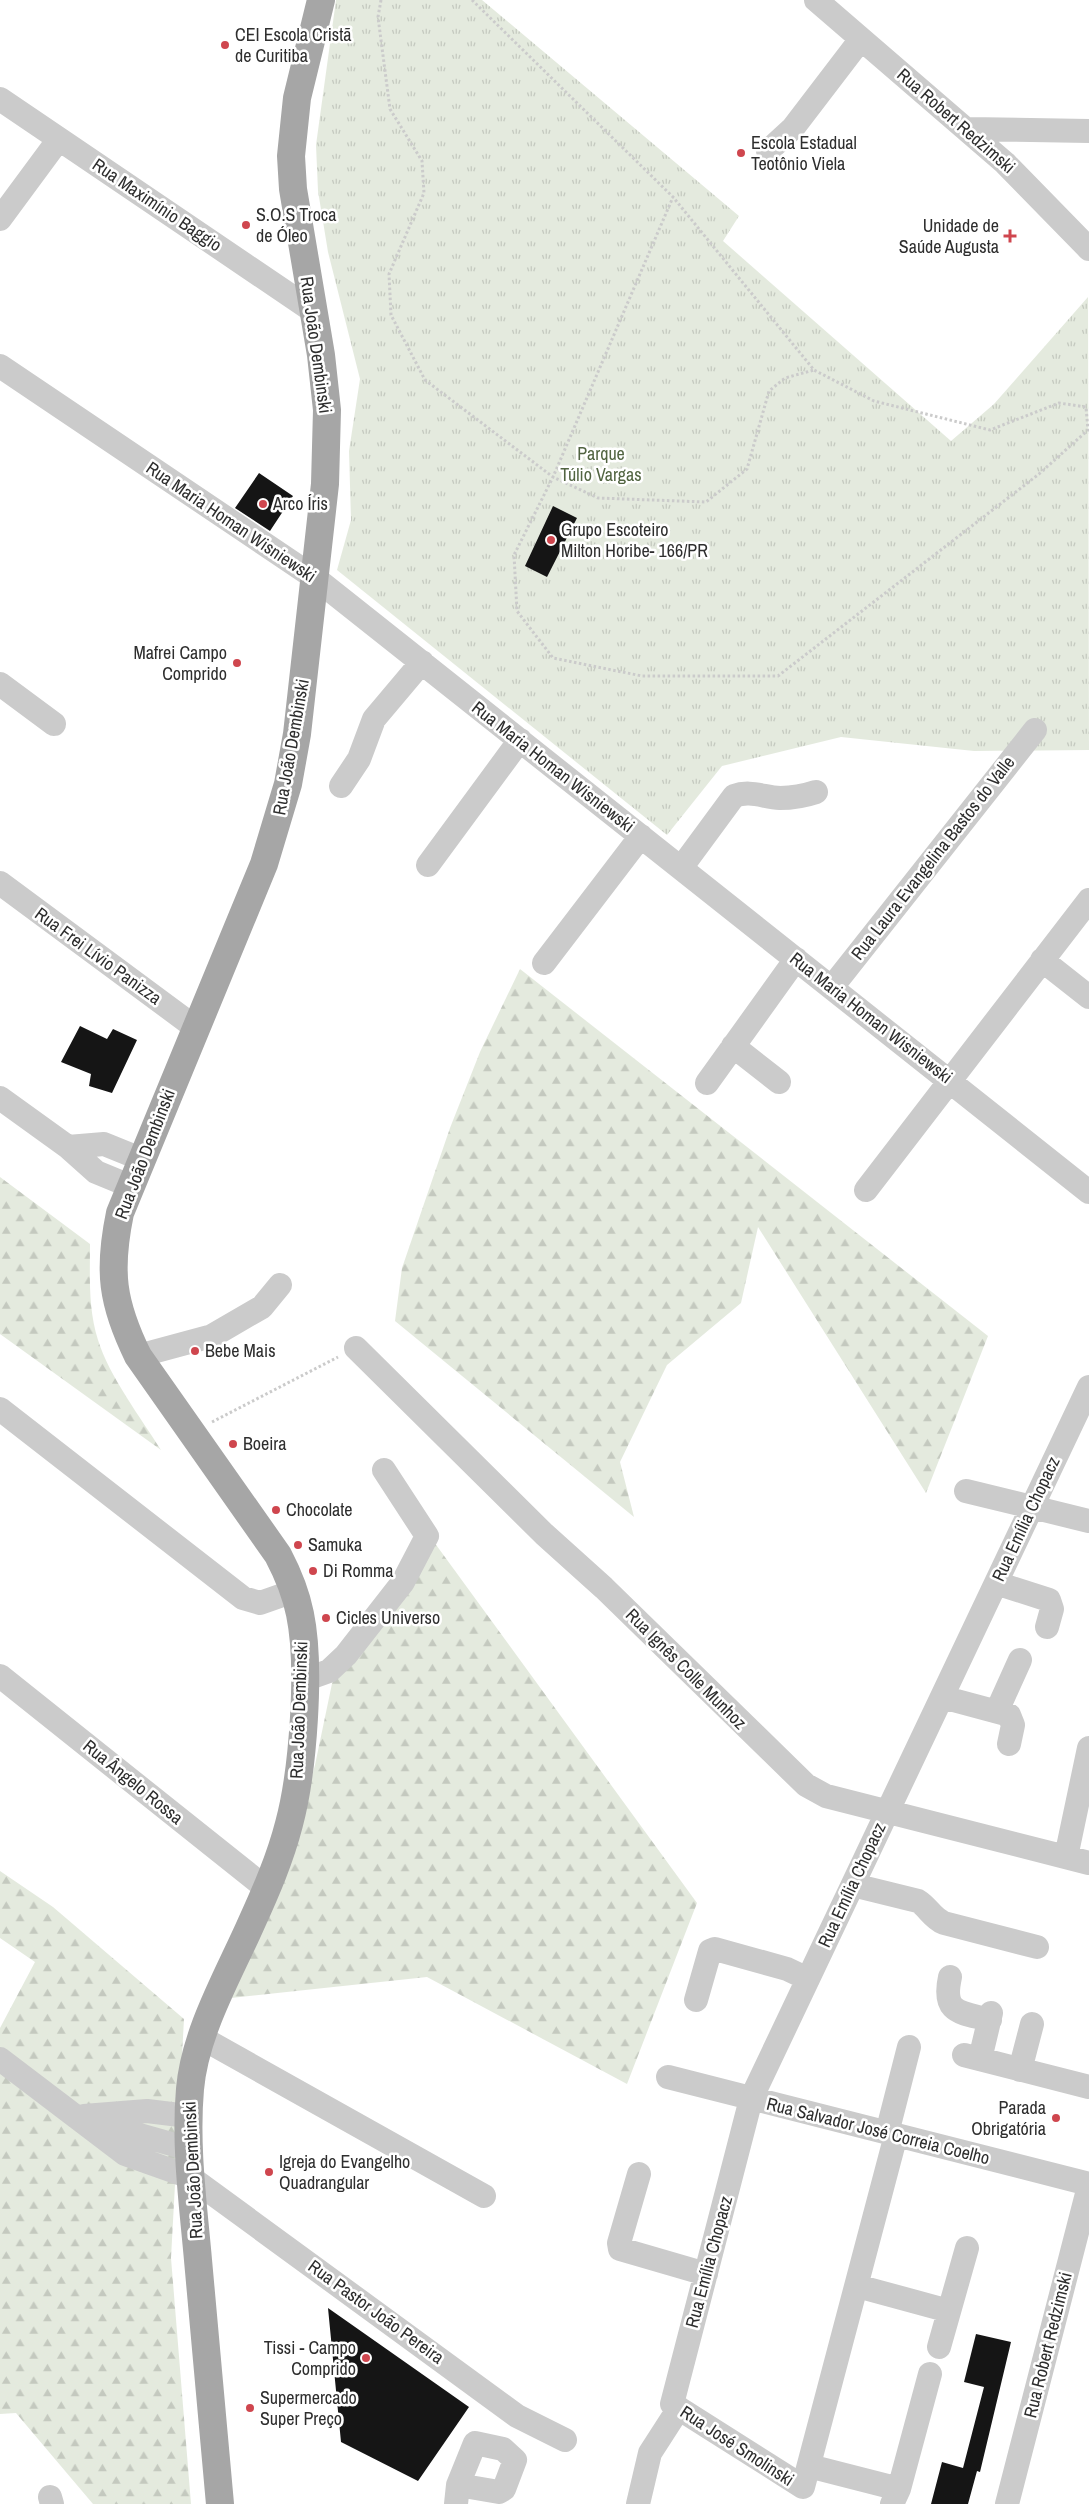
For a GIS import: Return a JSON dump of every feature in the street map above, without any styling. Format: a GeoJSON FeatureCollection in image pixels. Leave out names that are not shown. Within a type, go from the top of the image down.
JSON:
{"type":"FeatureCollection","features":[{"type":"Feature","properties":{"kind":"main road","name":"Rua João Dembinski"},"geometry":{"type":"LineString","coordinates":[[220,2504],[190,2177],[188,2116],[190,2087],[202,2038],[267,1889],[279,1859],[290,1822],[302,1736],[304,1642],[294,1591],[287,1572],[267,1537],[138,1356],[124,1328],[115,1298],[112,1267],[114,1241],[120,1213],[130,1186],[252,897],[277,826],[288,784],[298,724],[325,484],[327,410],[321,355],[293,189],[291,156],[297,98],[321,0]]}},
{"type":"Feature","properties":{"kind":"street","name":"Rua Robert Redzimski"},"geometry":{"type":"LineString","coordinates":[[816,0],[968,129],[1035,193],[1089,249]]}},
{"type":"Feature","properties":{"kind":"street"},"geometry":{"type":"LineString","coordinates":[[768,151],[792,128],[861,39]]}},
{"type":"Feature","properties":{"kind":"street","name":"Rua Maximínio Baggio"},"geometry":{"type":"LineString","coordinates":[[0,98],[313,311]]}},
{"type":"Feature","properties":{"kind":"street"},"geometry":{"type":"LineString","coordinates":[[968,129],[1089,130]]}},
{"type":"Feature","properties":{"kind":"street"},"geometry":{"type":"LineString","coordinates":[[0,219],[60,139]]}},
{"type":"Feature","properties":{"kind":"street","name":"Rua Maria Homan Wisniewski"},"geometry":{"type":"LineString","coordinates":[[0,366],[315,578],[1089,1192]]}},
{"type":"Feature","properties":{"kind":"street"},"geometry":{"type":"LineString","coordinates":[[341,786],[361,754],[374,719],[422,662]]}},
{"type":"Feature","properties":{"kind":"street"},"geometry":{"type":"LineString","coordinates":[[0,684],[54,724]]}},
{"type":"Feature","properties":{"kind":"street","name":"Rua Laura Evangelina Bastos do Valle"},"geometry":{"type":"LineString","coordinates":[[832,987],[1035,730]]}},
{"type":"Feature","properties":{"kind":"street"},"geometry":{"type":"LineString","coordinates":[[428,865],[520,740]]}},
{"type":"Feature","properties":{"kind":"street"},"geometry":{"type":"LineString","coordinates":[[681,868],[734,796],[744,792],[779,798],[798,798],[816,792]]}},
{"type":"Feature","properties":{"kind":"street"},"geometry":{"type":"LineString","coordinates":[[544,963],[641,836]]}},
{"type":"Feature","properties":{"kind":"street","name":"Rua Frei Lívio Panizza"},"geometry":{"type":"LineString","coordinates":[[0,883],[196,1028]]}},
{"type":"Feature","properties":{"kind":"street"},"geometry":{"type":"LineString","coordinates":[[866,1190],[1089,900]]}},
{"type":"Feature","properties":{"kind":"street"},"geometry":{"type":"LineString","coordinates":[[707,1082],[796,959]]}},
{"type":"Feature","properties":{"kind":"street"},"geometry":{"type":"LineString","coordinates":[[1042,960],[1089,997]]}},
{"type":"Feature","properties":{"kind":"street"},"geometry":{"type":"LineString","coordinates":[[733,1046],[779,1082]]}},
{"type":"Feature","properties":{"kind":"street"},"geometry":{"type":"LineString","coordinates":[[0,1098],[68,1147],[96,1172],[130,1186]]}},
{"type":"Feature","properties":{"kind":"street"},"geometry":{"type":"LineString","coordinates":[[68,1147],[104,1144],[141,1159]]}},
{"type":"Feature","properties":{"kind":"street"},"geometry":{"type":"LineString","coordinates":[[138,1356],[212,1336],[262,1307],[280,1285]]}},
{"type":"Feature","properties":{"kind":"street","name":"Rua Ignês Colle Munhoz"},"geometry":{"type":"LineString","coordinates":[[356,1348],[544,1534],[604,1588],[801,1781],[826,1796],[1089,1863]]}},
{"type":"Feature","properties":{"kind":"street","name":"Rua Emília Chopacz"},"geometry":{"type":"LineString","coordinates":[[642,2503],[650,2453],[675,2406],[706,2274],[751,2098],[1089,1387]]}},
{"type":"Feature","properties":{"kind":"street"},"geometry":{"type":"LineString","coordinates":[[0,1408],[243,1598],[260,1604],[294,1591]]}},
{"type":"Feature","properties":{"kind":"street"},"geometry":{"type":"LineString","coordinates":[[304,1680],[329,1671],[346,1655],[403,1582],[427,1536],[384,1470]]}},
{"type":"Feature","properties":{"kind":"street"},"geometry":{"type":"LineString","coordinates":[[966,1491],[1089,1522]]}},
{"type":"Feature","properties":{"kind":"street"},"geometry":{"type":"LineString","coordinates":[[996,1583],[1049,1600],[1052,1610],[1047,1627]]}},
{"type":"Feature","properties":{"kind":"street"},"geometry":{"type":"LineString","coordinates":[[997,1711],[1020,1660]]}},
{"type":"Feature","properties":{"kind":"street","name":"Rua Ângelo Rossa"},"geometry":{"type":"LineString","coordinates":[[0,1676],[267,1889]]}},
{"type":"Feature","properties":{"kind":"street"},"geometry":{"type":"LineString","coordinates":[[942,1697],[997,1711],[1009,1716],[1013,1720],[1009,1744]]}},
{"type":"Feature","properties":{"kind":"street"},"geometry":{"type":"LineString","coordinates":[[1066,1857],[1089,1748]]}},
{"type":"Feature","properties":{"kind":"street"},"geometry":{"type":"LineString","coordinates":[[853,1885],[923,1904],[934,1919],[944,1924],[1037,1947]]}},
{"type":"Feature","properties":{"kind":"street"},"geometry":{"type":"LineString","coordinates":[[696,2000],[706,1958],[710,1951],[715,1949],[787,1969],[808,1980]]}},
{"type":"Feature","properties":{"kind":"street"},"geometry":{"type":"LineString","coordinates":[[950,1977],[947,1994],[950,2005],[960,2012],[991,2017],[972,2057],[1089,2087]]}},
{"type":"Feature","properties":{"kind":"street"},"geometry":{"type":"LineString","coordinates":[[1020,2070],[1032,2024]]}},
{"type":"Feature","properties":{"kind":"street"},"geometry":{"type":"LineString","coordinates":[[202,2038],[484,2196]]}},
{"type":"Feature","properties":{"kind":"street"},"geometry":{"type":"LineString","coordinates":[[806,2477],[858,2279],[892,2134],[909,2047]]}},
{"type":"Feature","properties":{"kind":"street","name":"Rua Pastor João Pereira"},"geometry":{"type":"LineString","coordinates":[[0,2059],[125,2154],[190,2177],[517,2416],[565,2440]]}},
{"type":"Feature","properties":{"kind":"street","name":"Rua Salvador José Correia Coelho"},"geometry":{"type":"LineString","coordinates":[[668,2077],[1089,2185]]}},
{"type":"Feature","properties":{"kind":"street"},"geometry":{"type":"LineString","coordinates":[[77,2117],[119,2111],[147,2111],[188,2116]]}},
{"type":"Feature","properties":{"kind":"street"},"geometry":{"type":"LineString","coordinates":[[77,2117],[189,2149]]}},
{"type":"Feature","properties":{"kind":"street"},"geometry":{"type":"LineString","coordinates":[[638,2174],[618,2243],[620,2249],[706,2274]]}},
{"type":"Feature","properties":{"kind":"street","name":"Rua Robert Redzimski"},"geometry":{"type":"LineString","coordinates":[[1007,2504],[1089,2185]]}},
{"type":"Feature","properties":{"kind":"street"},"geometry":{"type":"LineString","coordinates":[[939,2347],[967,2248]]}},
{"type":"Feature","properties":{"kind":"street"},"geometry":{"type":"LineString","coordinates":[[858,2279],[930,2290]]}},
{"type":"Feature","properties":{"kind":"street"},"geometry":{"type":"LineString","coordinates":[[858,2279],[949,2311]]}},
{"type":"Feature","properties":{"kind":"street"},"geometry":{"type":"LineString","coordinates":[[896,2497],[930,2374]]}},
{"type":"Feature","properties":{"kind":"street","name":"Rua José Smolinski"},"geometry":{"type":"LineString","coordinates":[[675,2406],[806,2477],[896,2497]]}},
{"type":"Feature","properties":{"kind":"street"},"geometry":{"type":"LineString","coordinates":[[503,2449],[510,2437],[517,2416]]}},
{"type":"Feature","properties":{"kind":"street"},"geometry":{"type":"LineString","coordinates":[[476,2443],[503,2449],[515,2460],[504,2489],[467,2495],[476,2443]]}},
{"type":"Feature","properties":{"kind":"path"},"geometry":{"type":"LineString","coordinates":[[381,0],[378,17],[390,109],[422,161],[424,193],[389,274],[391,315],[425,380],[553,477],[598,498],[706,502],[747,469],[769,391],[786,378],[814,370]]}},
{"type":"Feature","properties":{"kind":"path"},"geometry":{"type":"LineString","coordinates":[[472,0],[673,198],[814,370],[874,401],[990,430],[1059,403],[1086,406],[1088,430],[1040,474],[778,676],[642,676],[553,658],[517,611],[514,556],[553,477],[673,198]]}},
{"type":"Feature","properties":{"kind":"path"},"geometry":{"type":"LineString","coordinates":[[191,1432],[356,1348]]}},
{"type":"Feature","properties":{"kind":"green space","name":"Parque Túlio Vargas"},"geometry":{"type":"Polygon","coordinates":[[[336,0],[482,0],[739,216],[723,241],[951,441],[994,404],[1088,297],[1089,750],[974,751],[841,737],[722,766],[667,835],[337,570],[351,520],[349,451],[360,379],[328,252],[318,191],[316,145],[336,0]]]}},
{"type":"Feature","properties":{"kind":"green space"},"geometry":{"type":"Polygon","coordinates":[[[520,969],[988,1336],[926,1493],[758,1227],[741,1303],[667,1365],[620,1462],[634,1517],[395,1321],[402,1268],[450,1128],[480,1052],[520,969]]]}},
{"type":"Feature","properties":{"kind":"green space"},"geometry":{"type":"Polygon","coordinates":[[[0,1177],[90,1244],[91,1304],[98,1340],[117,1382],[161,1450],[0,1334],[0,1177]]]}},
{"type":"Feature","properties":{"kind":"green space"},"geometry":{"type":"Polygon","coordinates":[[[434,1542],[697,1903],[627,2084],[427,1977],[231,1998],[296,1832],[315,1765],[334,1674],[434,1542]]]}},
{"type":"Feature","properties":{"kind":"green space"},"geometry":{"type":"Polygon","coordinates":[[[0,1871],[53,1907],[184,2019],[171,2258],[191,2504],[93,2504],[16,2413],[0,2414],[0,2028],[35,1962],[0,1938],[0,1871]]]}},
{"type":"Feature","properties":{"kind":"building","name":"Arco Íris"},"geometry":{"type":"Polygon","coordinates":[[[259,473],[293,496],[270,531],[235,508],[259,473]]]}},
{"type":"Feature","properties":{"kind":"building","name":"Grupo Escoteiro Milton Horibe- 166/PR"},"geometry":{"type":"Polygon","coordinates":[[[553,506],[577,518],[547,577],[525,566],[553,506]]]}},
{"type":"Feature","properties":{"kind":"building"},"geometry":{"type":"Polygon","coordinates":[[[80,1026],[107,1039],[113,1029],[137,1040],[112,1093],[89,1086],[91,1074],[61,1062],[80,1026]]]}},
{"type":"Feature","properties":{"kind":"building","name":"Tissi - Campo Comprido"},"geometry":{"type":"Polygon","coordinates":[[[328,2308],[469,2407],[418,2481],[341,2442],[328,2308]]]}},
{"type":"Feature","properties":{"kind":"building"},"geometry":{"type":"Polygon","coordinates":[[[976,2334],[1011,2342],[980,2472],[977,2471],[968,2504],[931,2504],[942,2462],[963,2468],[984,2387],[964,2382],[976,2334]]]}},
{"type":"Feature","properties":{"kind":"place","name":"CEI Escola Cristã de Curitiba"},"geometry":{"type":"Point","coordinates":[225,45]}},
{"type":"Feature","properties":{"kind":"place","name":"Escola Estadual Teotônio Viela"},"geometry":{"type":"Point","coordinates":[741,153]}},
{"type":"Feature","properties":{"kind":"place","name":"S.O.S Troca de Óleo"},"geometry":{"type":"Point","coordinates":[246,225]}},
{"type":"Feature","properties":{"kind":"place","name":"Unidade de Saúde Augusta"},"geometry":{"type":"Point","coordinates":[1010,236]}},
{"type":"Feature","properties":{"kind":"place","name":"Arco Íris"},"geometry":{"type":"Point","coordinates":[263,504]}},
{"type":"Feature","properties":{"kind":"place","name":"Grupo Escoteiro Milton Horibe- 166/PR"},"geometry":{"type":"Point","coordinates":[551,540]}},
{"type":"Feature","properties":{"kind":"place","name":"Mafrei Campo Comprido"},"geometry":{"type":"Point","coordinates":[237,663]}},
{"type":"Feature","properties":{"kind":"place","name":"Bebe Mais"},"geometry":{"type":"Point","coordinates":[195,1351]}},
{"type":"Feature","properties":{"kind":"place","name":"Boeira"},"geometry":{"type":"Point","coordinates":[233,1444]}},
{"type":"Feature","properties":{"kind":"place","name":"Chocolate"},"geometry":{"type":"Point","coordinates":[276,1510]}},
{"type":"Feature","properties":{"kind":"place","name":"Samuka"},"geometry":{"type":"Point","coordinates":[298,1545]}},
{"type":"Feature","properties":{"kind":"place","name":"Di Romma"},"geometry":{"type":"Point","coordinates":[313,1571]}},
{"type":"Feature","properties":{"kind":"place","name":"Cicles Universo"},"geometry":{"type":"Point","coordinates":[326,1618]}},
{"type":"Feature","properties":{"kind":"place","name":"Parada Obrigatória"},"geometry":{"type":"Point","coordinates":[1056,2118]}},
{"type":"Feature","properties":{"kind":"place","name":"Igreja do Evangelho Quadrangular"},"geometry":{"type":"Point","coordinates":[269,2172]}},
{"type":"Feature","properties":{"kind":"place","name":"Tissi - Campo Comprido"},"geometry":{"type":"Point","coordinates":[366,2358]}},
{"type":"Feature","properties":{"kind":"place","name":"Supermercado Super Preço"},"geometry":{"type":"Point","coordinates":[250,2408]}}]}
